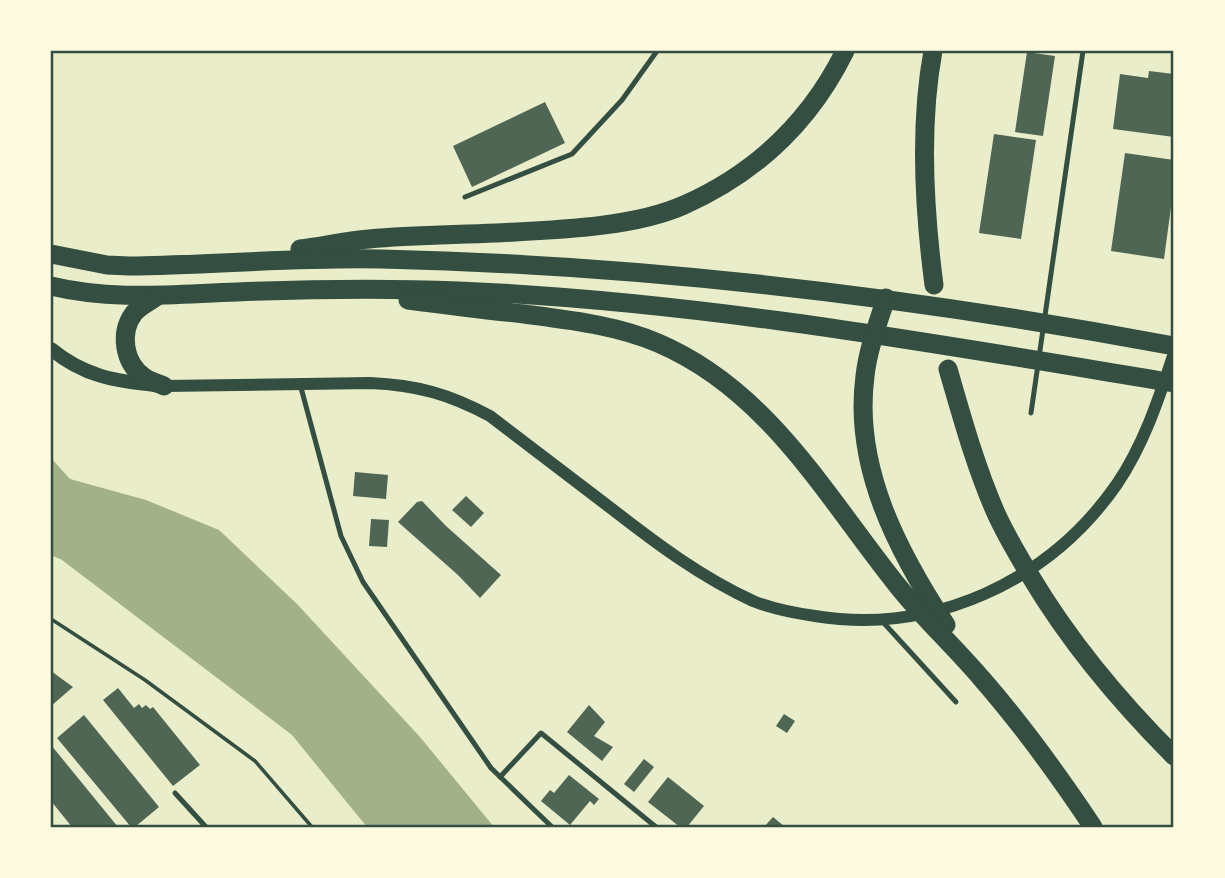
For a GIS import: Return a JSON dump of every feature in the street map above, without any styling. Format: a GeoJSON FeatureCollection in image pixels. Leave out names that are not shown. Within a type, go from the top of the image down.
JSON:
{"type":"FeatureCollection","features":[{"type":"Feature","properties":{"kind":"highway"},"geometry":{"type":"LineString","coordinates":[[206,263],[368,239],[551,230],[626,221],[682,206],[729,181],[769,152],[804,118],[845,51]]}},
{"type":"Feature","properties":{"kind":"highway"},"geometry":{"type":"LineString","coordinates":[[933,51],[926,126],[926,183],[928,238],[934,285]]}},
{"type":"Feature","properties":{"kind":"highway"},"geometry":{"type":"LineString","coordinates":[[51,254],[107,265],[310,259],[458,261],[716,280],[949,307],[1174,346]]}},
{"type":"Feature","properties":{"kind":"highway"},"geometry":{"type":"LineString","coordinates":[[51,286],[104,295],[157,296],[313,289],[459,291],[575,298],[699,311],[874,335],[1174,383]]}},
{"type":"Feature","properties":{"kind":"highway"},"geometry":{"type":"LineString","coordinates":[[313,289],[573,320],[615,329],[656,342],[696,362],[727,383],[754,405],[907,582],[1046,756],[1093,827]]}},
{"type":"Feature","properties":{"kind":"highway"},"geometry":{"type":"LineString","coordinates":[[157,296],[136,310],[128,322],[126,352],[134,368],[145,379],[164,386]]}},
{"type":"Feature","properties":{"kind":"highway"},"geometry":{"type":"LineString","coordinates":[[886,298],[865,376],[864,400],[869,464],[907,582]]}},
{"type":"Feature","properties":{"kind":"highway"},"geometry":{"type":"LineString","coordinates":[[948,369],[969,440],[995,512],[1050,607],[1082,654],[1129,711],[1174,755]]}},
{"type":"Feature","properties":{"kind":"main road"},"geometry":{"type":"LineString","coordinates":[[51,349],[68,363],[96,375],[123,382],[164,386]]}},
{"type":"Feature","properties":{"kind":"street"},"geometry":{"type":"LineString","coordinates":[[164,386],[403,384],[436,391],[490,416],[680,562],[720,585],[757,602],[791,612],[836,619],[883,621],[932,612],[977,597],[1016,580],[1052,555],[1085,524],[1117,483],[1154,411],[1174,353]]}},
{"type":"Feature","properties":{"kind":"lane"},"geometry":{"type":"LineString","coordinates":[[465,197],[572,154],[622,100],[657,51]]}},
{"type":"Feature","properties":{"kind":"lane"},"geometry":{"type":"LineString","coordinates":[[1031,412],[1083,51]]}},
{"type":"Feature","properties":{"kind":"lane"},"geometry":{"type":"LineString","coordinates":[[300,384],[341,536],[363,582],[491,768],[552,827]]}},
{"type":"Feature","properties":{"kind":"lane"},"geometry":{"type":"LineString","coordinates":[[883,621],[956,702]]}},
{"type":"Feature","properties":{"kind":"lane"},"geometry":{"type":"LineString","coordinates":[[500,777],[541,733],[656,827]]}},
{"type":"Feature","properties":{"kind":"lane"},"geometry":{"type":"LineString","coordinates":[[175,793],[206,827]]}},
{"type":"Feature","properties":{"kind":"path"},"geometry":{"type":"LineString","coordinates":[[51,620],[145,680],[255,761],[312,827]]}},
{"type":"Feature","properties":{"kind":"shaded area"},"geometry":{"type":"Polygon","coordinates":[[[51,458],[70,479],[146,500],[219,530],[297,604],[420,737],[494,827],[367,827],[292,735],[62,560],[51,555],[51,458]]]}},
{"type":"Feature","properties":{"kind":"building"},"geometry":{"type":"Polygon","coordinates":[[[1027,52],[1055,56],[1043,136],[1015,132],[1027,52]]]}},
{"type":"Feature","properties":{"kind":"building"},"geometry":{"type":"Polygon","coordinates":[[[1149,71],[1174,74],[1174,137],[1113,129],[1120,74],[1148,78],[1149,71]]]}},
{"type":"Feature","properties":{"kind":"building"},"geometry":{"type":"Polygon","coordinates":[[[545,102],[565,143],[472,187],[453,146],[545,102]]]}},
{"type":"Feature","properties":{"kind":"building"},"geometry":{"type":"Polygon","coordinates":[[[994,134],[1036,140],[1021,239],[979,233],[994,134]]]}},
{"type":"Feature","properties":{"kind":"building"},"geometry":{"type":"Polygon","coordinates":[[[1125,153],[1174,160],[1174,185],[1164,259],[1111,251],[1125,153]]]}},
{"type":"Feature","properties":{"kind":"building"},"geometry":{"type":"Polygon","coordinates":[[[355,472],[388,475],[386,499],[353,496],[355,472]]]}},
{"type":"Feature","properties":{"kind":"building"},"geometry":{"type":"Polygon","coordinates":[[[466,496],[484,513],[471,527],[452,510],[466,496]]]}},
{"type":"Feature","properties":{"kind":"building"},"geometry":{"type":"Polygon","coordinates":[[[422,501],[501,575],[480,598],[398,522],[417,502],[422,501]]]}},
{"type":"Feature","properties":{"kind":"building"},"geometry":{"type":"Polygon","coordinates":[[[371,519],[389,520],[387,547],[369,546],[371,519]]]}},
{"type":"Feature","properties":{"kind":"building"},"geometry":{"type":"Polygon","coordinates":[[[51,671],[73,687],[51,706],[51,671]]]}},
{"type":"Feature","properties":{"kind":"building"},"geometry":{"type":"Polygon","coordinates":[[[118,688],[134,708],[139,704],[142,708],[146,705],[150,709],[153,707],[200,765],[173,786],[103,700],[118,688]]]}},
{"type":"Feature","properties":{"kind":"building"},"geometry":{"type":"Polygon","coordinates":[[[589,705],[605,722],[594,736],[613,747],[602,761],[567,732],[589,705]]]}},
{"type":"Feature","properties":{"kind":"building"},"geometry":{"type":"Polygon","coordinates":[[[784,714],[795,721],[787,733],[776,726],[784,714]]]}},
{"type":"Feature","properties":{"kind":"building"},"geometry":{"type":"Polygon","coordinates":[[[84,715],[159,807],[135,827],[131,827],[57,738],[84,715]]]}},
{"type":"Feature","properties":{"kind":"building"},"geometry":{"type":"Polygon","coordinates":[[[51,745],[118,827],[72,827],[51,801],[51,745]]]}},
{"type":"Feature","properties":{"kind":"building"},"geometry":{"type":"Polygon","coordinates":[[[644,759],[654,767],[634,792],[624,784],[644,759]]]}},
{"type":"Feature","properties":{"kind":"building"},"geometry":{"type":"Polygon","coordinates":[[[569,775],[599,799],[594,805],[590,801],[570,825],[541,801],[550,790],[554,793],[569,775]]]}},
{"type":"Feature","properties":{"kind":"building"},"geometry":{"type":"Polygon","coordinates":[[[668,777],[704,806],[687,827],[680,827],[648,802],[668,777]]]}},
{"type":"Feature","properties":{"kind":"building"},"geometry":{"type":"Polygon","coordinates":[[[773,817],[785,827],[764,827],[773,817]]]}}]}
